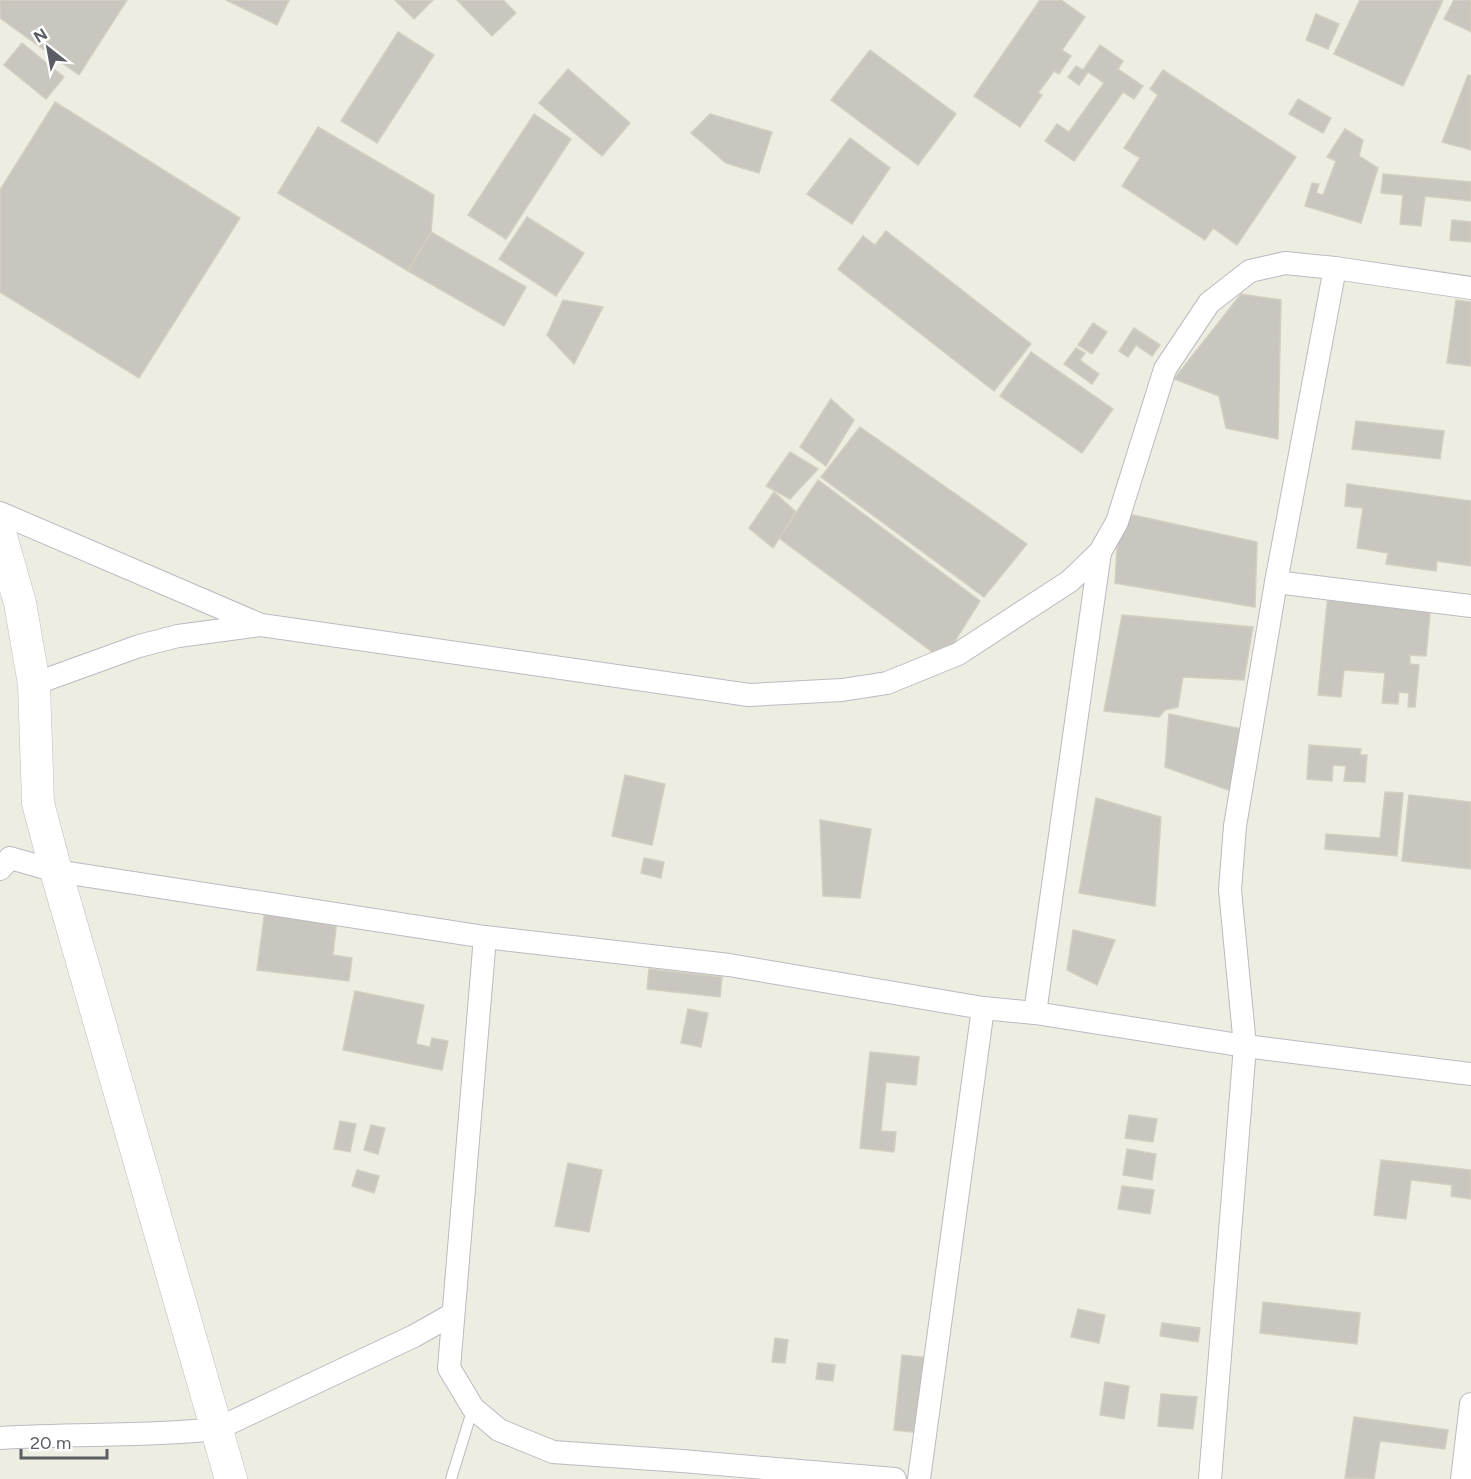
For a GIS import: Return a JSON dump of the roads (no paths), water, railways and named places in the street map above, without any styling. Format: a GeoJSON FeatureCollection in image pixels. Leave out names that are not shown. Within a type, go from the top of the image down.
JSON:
{"type":"FeatureCollection","features":[{"type":"Feature","properties":{"kind":"street"},"geometry":{"type":"LineString","coordinates":[[0,513],[261,625],[749,694],[842,690],[887,683],[958,654],[1070,581],[1100,552],[1117,522],[1166,369],[1209,303],[1250,272],[1285,263],[1471,288]]}},
{"type":"Feature","properties":{"kind":"street"},"geometry":{"type":"LineString","coordinates":[[1210,1479],[1245,1046],[1230,890],[1235,826],[1276,582],[1335,268]]}},
{"type":"Feature","properties":{"kind":"street"},"geometry":{"type":"LineString","coordinates":[[0,533],[20,603],[34,684],[38,802],[231,1479]]}},
{"type":"Feature","properties":{"kind":"street"},"geometry":{"type":"LineString","coordinates":[[1035,1013],[1100,552]]}},
{"type":"Feature","properties":{"kind":"street"},"geometry":{"type":"LineString","coordinates":[[1276,582],[1471,606]]}},
{"type":"Feature","properties":{"kind":"street"},"geometry":{"type":"LineString","coordinates":[[34,684],[139,646],[178,636],[261,625]]}},
{"type":"Feature","properties":{"kind":"street"},"geometry":{"type":"LineString","coordinates":[[3,861],[485,937],[729,965],[983,1008],[1035,1013],[1245,1046],[1471,1074]]}},
{"type":"Feature","properties":{"kind":"street"},"geometry":{"type":"LineString","coordinates":[[485,937],[449,1368],[473,1408],[500,1430],[554,1452],[679,1470],[895,1479]]}},
{"type":"Feature","properties":{"kind":"street"},"geometry":{"type":"LineString","coordinates":[[919,1479],[983,1008]]}},
{"type":"Feature","properties":{"kind":"street"},"geometry":{"type":"LineString","coordinates":[[0,1438],[189,1432],[217,1429],[414,1336],[453,1314]]}},
{"type":"Feature","properties":{"kind":"street"},"geometry":{"type":"LineString","coordinates":[[1462,1479],[1471,1404]]}},
{"type":"Feature","properties":{"kind":"lane"},"geometry":{"type":"LineString","coordinates":[[451,1479],[473,1408]]}}]}
